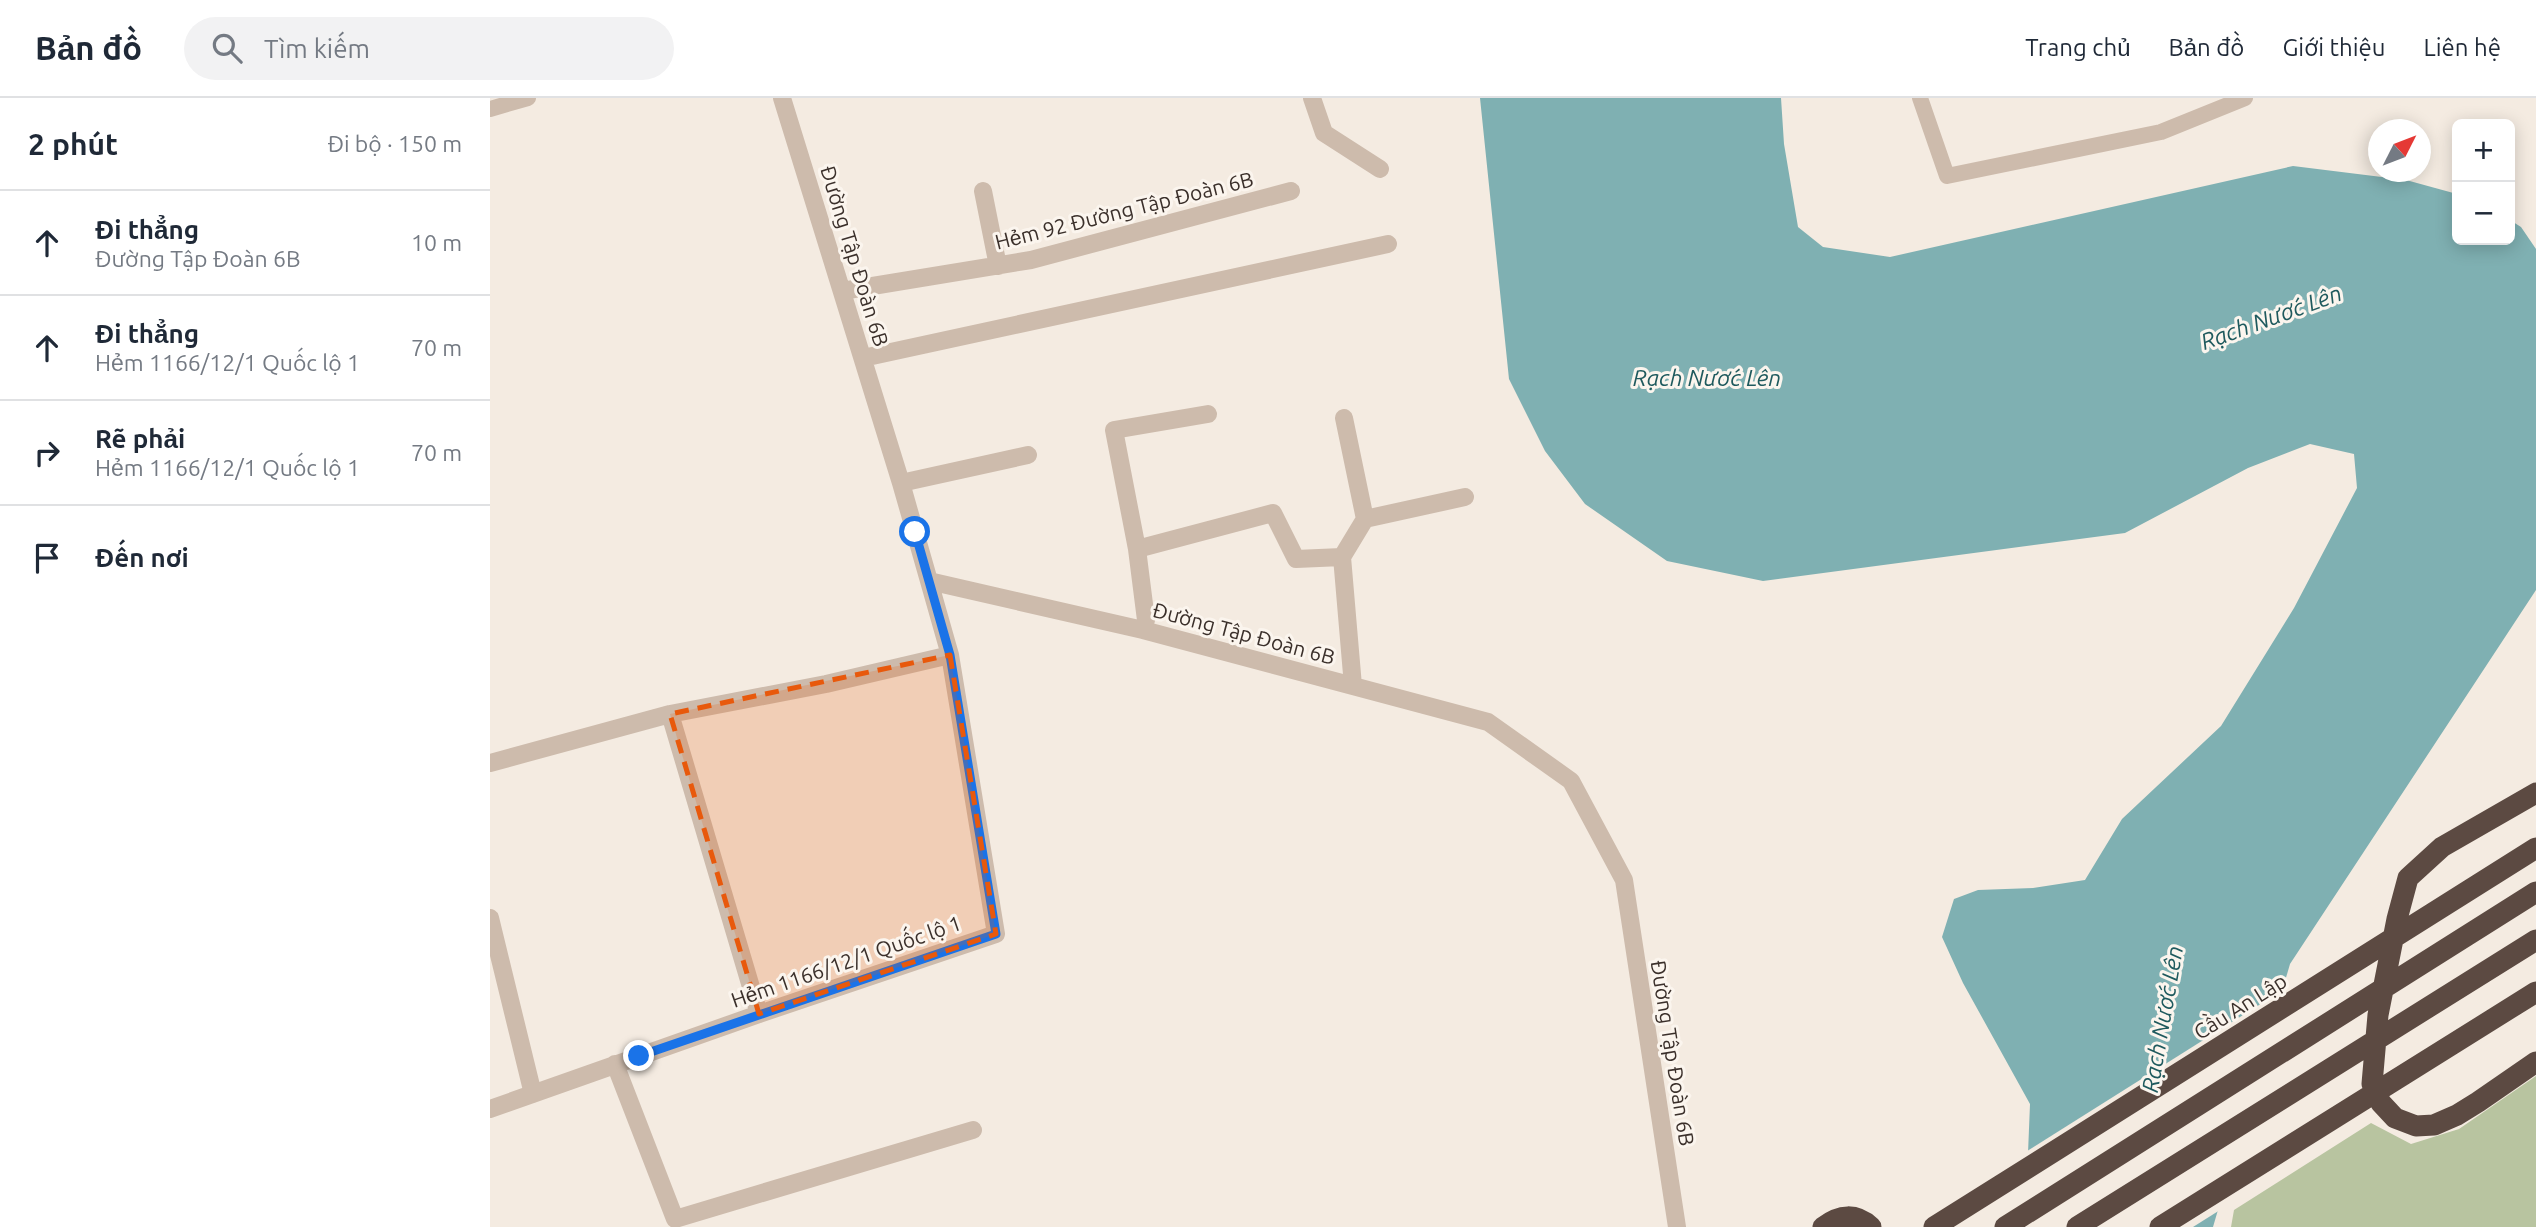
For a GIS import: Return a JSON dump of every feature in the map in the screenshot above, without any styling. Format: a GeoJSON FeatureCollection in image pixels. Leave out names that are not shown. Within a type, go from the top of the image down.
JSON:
{"type":"FeatureCollection","features":[{"type":"Feature","properties":{"kind":"highway"},"geometry":{"type":"LineString","coordinates":[[2536,793],[2442,847],[2408,878],[2378,1015],[2372,1084],[2381,1103],[2395,1118],[2416,1126],[2434,1125],[2468,1109],[2536,1062]]}},
{"type":"Feature","properties":{"kind":"highway","name":"Cầu An Lập"},"geometry":{"type":"LineString","coordinates":[[1934,1227],[2536,848]]}},
{"type":"Feature","properties":{"kind":"highway"},"geometry":{"type":"LineString","coordinates":[[2005,1227],[2536,892]]}},
{"type":"Feature","properties":{"kind":"highway"},"geometry":{"type":"LineString","coordinates":[[2077,1227],[2536,940]]}},
{"type":"Feature","properties":{"kind":"highway"},"geometry":{"type":"LineString","coordinates":[[2160,1227],[2536,992]]}},
{"type":"Feature","properties":{"kind":"highway"},"geometry":{"type":"LineString","coordinates":[[1824,1227],[1839,1217],[1848,1216],[1856,1217],[1871,1227]]}},
{"type":"Feature","properties":{"kind":"street","name":"Đường Tập Đoàn 6B"},"geometry":{"type":"LineString","coordinates":[[782,98],[929,581],[1143,630],[1488,722],[1571,781],[1624,880],[1677,1227]]}},
{"type":"Feature","properties":{"kind":"street"},"geometry":{"type":"LineString","coordinates":[[1312,98],[1324,133],[1380,169]]}},
{"type":"Feature","properties":{"kind":"street"},"geometry":{"type":"LineString","coordinates":[[982,191],[998,266]]}},
{"type":"Feature","properties":{"kind":"street","name":"Hẻm 92 Đường Tập Đoàn 6B"},"geometry":{"type":"LineString","coordinates":[[842,291],[1031,260],[1291,191]]}},
{"type":"Feature","properties":{"kind":"street"},"geometry":{"type":"LineString","coordinates":[[863,358],[1388,244]]}},
{"type":"Feature","properties":{"kind":"street"},"geometry":{"type":"LineString","coordinates":[[1143,630],[1146,620],[1137,549],[1114,430],[1208,414]]}},
{"type":"Feature","properties":{"kind":"street"},"geometry":{"type":"LineString","coordinates":[[1344,418],[1365,519],[1342,557],[1353,686]]}},
{"type":"Feature","properties":{"kind":"street"},"geometry":{"type":"LineString","coordinates":[[901,483],[1028,455]]}},
{"type":"Feature","properties":{"kind":"street"},"geometry":{"type":"LineString","coordinates":[[1365,519],[1465,497]]}},
{"type":"Feature","properties":{"kind":"street"},"geometry":{"type":"LineString","coordinates":[[1137,549],[1273,513],[1296,559],[1342,557]]}},
{"type":"Feature","properties":{"kind":"street","name":"Hẻm 1166/12/1 Quốc lộ 1"},"geometry":{"type":"LineString","coordinates":[[490,1109],[996,934],[950,655],[929,581]]}},
{"type":"Feature","properties":{"kind":"street"},"geometry":{"type":"LineString","coordinates":[[490,763],[670,714],[826,684],[950,655]]}},
{"type":"Feature","properties":{"kind":"street"},"geometry":{"type":"LineString","coordinates":[[670,714],[759,1014]]}},
{"type":"Feature","properties":{"kind":"street"},"geometry":{"type":"LineString","coordinates":[[490,918],[533,1094]]}},
{"type":"Feature","properties":{"kind":"street"},"geometry":{"type":"LineString","coordinates":[[615,1064],[675,1219],[973,1130]]}},
{"type":"Feature","properties":{"kind":"lane"},"geometry":{"type":"LineString","coordinates":[[490,109],[528,98]]}},
{"type":"Feature","properties":{"kind":"lane"},"geometry":{"type":"LineString","coordinates":[[1920,98],[1947,176],[2161,132],[2245,98]]}},
{"type":"Feature","properties":{"kind":"highlighted area"},"geometry":{"type":"Polygon","coordinates":[[[950,655],[996,934],[759,1014],[670,714],[950,655]]]}},
{"type":"Feature","properties":{"kind":"green space"},"geometry":{"type":"Polygon","coordinates":[[[2536,1076],[2536,1227],[2231,1227],[2234,1210],[2371,1123],[2411,1144],[2459,1129],[2536,1076]]]}},
{"type":"Feature","properties":{"kind":"water","name":"Rạch Nước Lên"},"geometry":{"type":"Polygon","coordinates":[[[1480,98],[1781,98],[1784,144],[1798,227],[1823,247],[1890,257],[2293,166],[2368,175],[2368,182],[2413,182],[2452,193],[2452,245],[2515,245],[2515,223],[2521,227],[2536,249],[2536,590],[2290,964],[2213,1227],[2025,1227],[2030,1104],[1963,983],[1942,937],[1954,899],[1978,890],[2033,888],[2085,880],[2122,819],[2221,726],[2294,608],[2357,488],[2354,454],[2310,444],[2248,468],[2125,533],[1763,581],[1667,561],[1585,504],[1545,451],[1509,379],[1480,98]]]}},
{"type":"Feature","properties":{"kind":"pier"},"geometry":{"type":"Polygon","coordinates":[[[2286,988],[2220,1210],[2193,1227],[2021,1227],[2024,1153],[2286,988]]]}},
{"type":"Feature","properties":{"kind":"route"},"geometry":{"type":"LineString","coordinates":[[639,1056],[996,934],[950,655],[915,532]]}}]}
